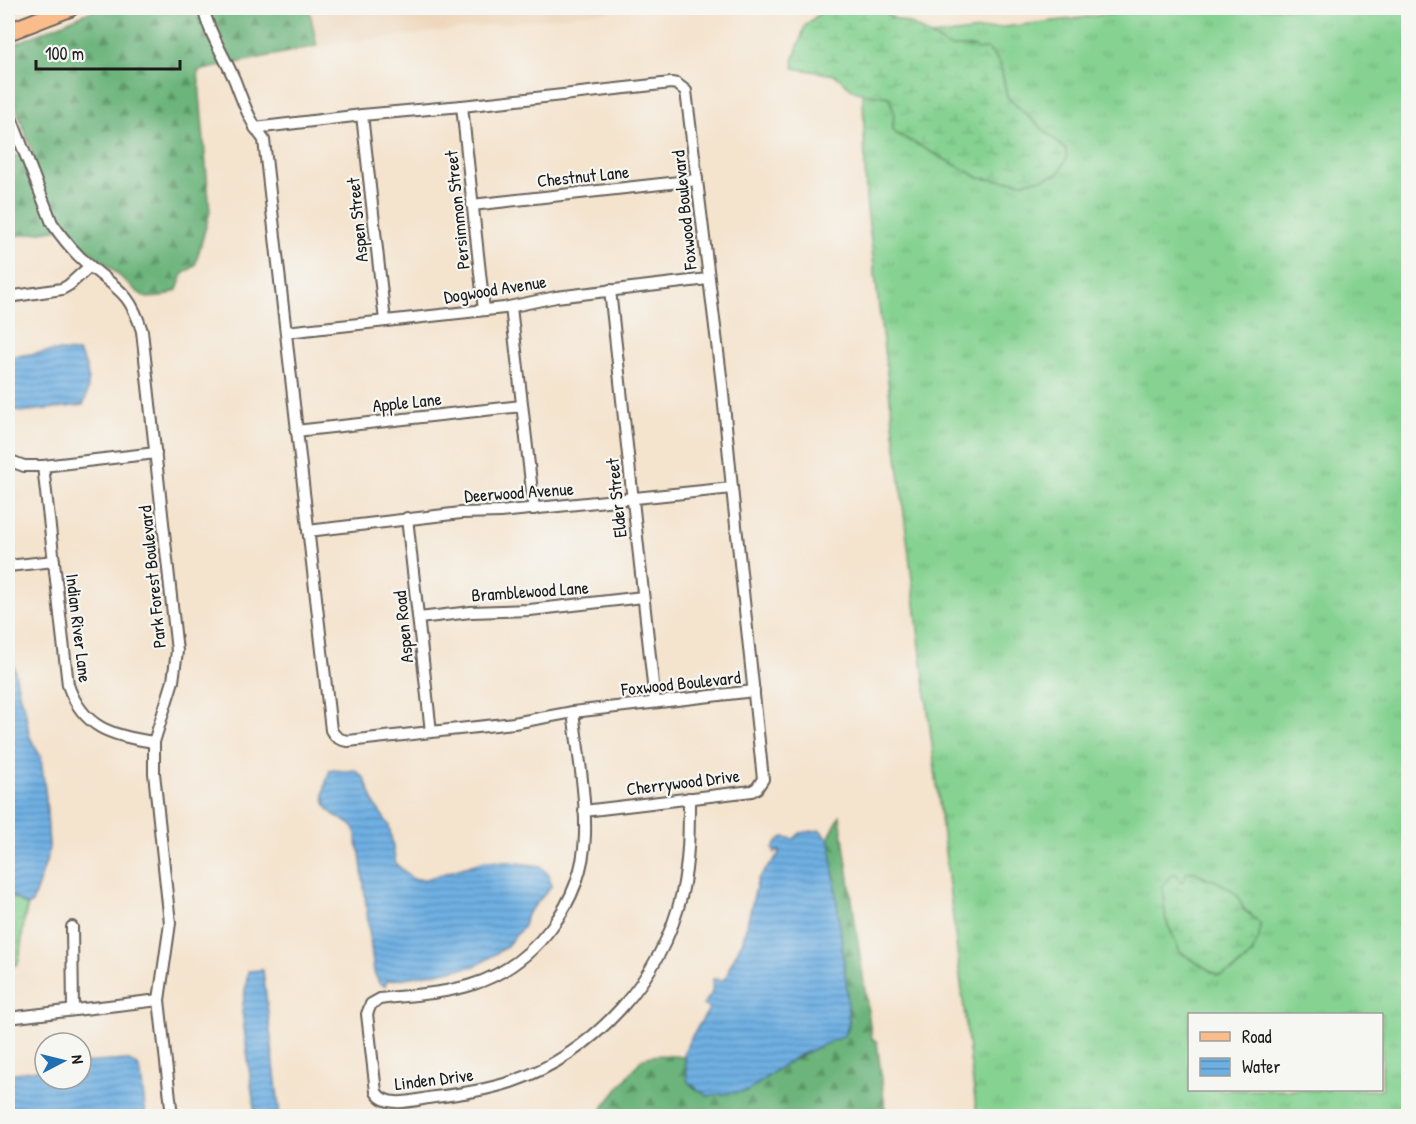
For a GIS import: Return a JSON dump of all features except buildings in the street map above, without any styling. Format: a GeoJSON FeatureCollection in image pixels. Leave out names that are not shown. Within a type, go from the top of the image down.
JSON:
{"type":"FeatureCollection","features":[{"type":"Feature","properties":{"kind":"main road"},"geometry":{"type":"LineString","coordinates":[[8,32],[70,8]]}},
{"type":"Feature","properties":{"kind":"street","name":"Foxwood Boulevard"},"geometry":{"type":"LineString","coordinates":[[203,8],[215,43],[234,80],[244,107],[255,128],[264,140],[333,735],[342,741],[348,741],[514,723],[573,712],[754,692],[722,384],[688,96],[683,87],[677,84],[362,115],[255,128]]}},
{"type":"Feature","properties":{"kind":"street","name":"Persimmon Street"},"geometry":{"type":"LineString","coordinates":[[462,106],[484,310]]}},
{"type":"Feature","properties":{"kind":"street","name":"Park Forest Boulevard"},"geometry":{"type":"LineString","coordinates":[[8,110],[52,223],[63,239],[127,298],[142,331],[177,651],[173,681],[154,742],[154,773],[170,923],[159,1000],[172,1116]]}},
{"type":"Feature","properties":{"kind":"street","name":"Aspen Street"},"geometry":{"type":"LineString","coordinates":[[362,115],[386,321]]}},
{"type":"Feature","properties":{"kind":"street","name":"Chestnut Lane"},"geometry":{"type":"LineString","coordinates":[[472,205],[697,180]]}},
{"type":"Feature","properties":{"kind":"street"},"geometry":{"type":"LineString","coordinates":[[8,297],[62,289],[90,266]]}},
{"type":"Feature","properties":{"kind":"street","name":"Dogwood Avenue"},"geometry":{"type":"LineString","coordinates":[[286,332],[511,307],[556,297],[708,279]]}},
{"type":"Feature","properties":{"kind":"street","name":"Elder Street"},"geometry":{"type":"LineString","coordinates":[[610,290],[655,702]]}},
{"type":"Feature","properties":{"kind":"street"},"geometry":{"type":"LineString","coordinates":[[511,307],[534,509]]}},
{"type":"Feature","properties":{"kind":"street","name":"Apple Lane"},"geometry":{"type":"LineString","coordinates":[[296,431],[522,406]]}},
{"type":"Feature","properties":{"kind":"street"},"geometry":{"type":"LineString","coordinates":[[8,460],[24,466],[43,466],[156,453]]}},
{"type":"Feature","properties":{"kind":"street","name":"Indian River Lane"},"geometry":{"type":"LineString","coordinates":[[43,466],[68,685],[74,700],[86,717],[101,729],[116,735],[154,742]]}},
{"type":"Feature","properties":{"kind":"street","name":"Deerwood Avenue"},"geometry":{"type":"LineString","coordinates":[[308,531],[461,513],[534,509],[732,488]]}},
{"type":"Feature","properties":{"kind":"street","name":"Aspen Road"},"geometry":{"type":"LineString","coordinates":[[407,519],[431,732]]}},
{"type":"Feature","properties":{"kind":"street"},"geometry":{"type":"LineString","coordinates":[[8,566],[54,561]]}},
{"type":"Feature","properties":{"kind":"street","name":"Bramblewood Lane"},"geometry":{"type":"LineString","coordinates":[[419,618],[471,612],[530,610],[643,597]]}},
{"type":"Feature","properties":{"kind":"street","name":"Cherrywood Drive"},"geometry":{"type":"LineString","coordinates":[[585,811],[752,791],[761,785],[763,776],[754,692]]}},
{"type":"Feature","properties":{"kind":"street","name":"Linden Drive"},"geometry":{"type":"LineString","coordinates":[[573,712],[585,811],[584,849],[574,887],[555,922],[529,952],[504,970],[473,985],[446,991],[380,999],[371,1004],[367,1014],[376,1092],[384,1101],[391,1103],[462,1094],[513,1082],[564,1056],[609,1021],[647,974],[661,950],[673,921],[687,868],[689,798]]}},
{"type":"Feature","properties":{"kind":"street"},"geometry":{"type":"LineString","coordinates":[[72,927],[73,1010]]}},
{"type":"Feature","properties":{"kind":"street"},"geometry":{"type":"LineString","coordinates":[[8,1018],[159,1000]]}},
{"type":"Feature","properties":{"kind":"shaded area"},"geometry":{"type":"Polygon","coordinates":[[[309,8],[610,8],[610,11],[317,46],[309,8]]]}},
{"type":"Feature","properties":{"kind":"green space"},"geometry":{"type":"Polygon","coordinates":[[[98,8],[309,8],[317,46],[198,71],[210,212],[195,266],[183,274],[177,290],[163,297],[147,298],[136,291],[105,263],[61,229],[8,237],[8,156],[33,154],[8,86],[8,47],[98,8]]]}},
{"type":"Feature","properties":{"kind":"green space"},"geometry":{"type":"Polygon","coordinates":[[[826,8],[881,8],[891,17],[911,24],[949,47],[988,49],[1000,63],[1007,97],[1066,150],[1067,157],[1059,174],[1022,182],[980,178],[897,134],[893,129],[894,112],[889,97],[856,92],[835,75],[794,68],[793,61],[805,26],[826,8]]]}},
{"type":"Feature","properties":{"kind":"green space"},"geometry":{"type":"Polygon","coordinates":[[[1160,8],[1408,8],[1408,1116],[977,1116],[866,200],[863,93],[889,97],[894,112],[893,129],[897,134],[980,178],[1022,182],[1041,179],[1066,150],[1007,97],[1000,63],[988,49],[949,47],[931,36],[1160,8]],[[1195,872],[1183,882],[1179,880],[1162,886],[1166,920],[1180,952],[1217,975],[1232,971],[1246,960],[1251,914],[1244,909],[1234,892],[1195,872]]]}},
{"type":"Feature","properties":{"kind":"green space"},"geometry":{"type":"Polygon","coordinates":[[[840,816],[872,1039],[877,1042],[886,1116],[593,1116],[598,1114],[641,1060],[651,1056],[684,1057],[688,1082],[697,1090],[748,1091],[783,1065],[847,1032],[849,1023],[846,982],[829,837],[840,816]]]}},
{"type":"Feature","properties":{"kind":"green space"},"geometry":{"type":"Polygon","coordinates":[[[1187,872],[1195,872],[1205,879],[1215,880],[1230,889],[1238,896],[1243,909],[1260,923],[1259,938],[1251,955],[1232,971],[1223,975],[1217,975],[1180,952],[1166,920],[1162,886],[1171,875],[1175,874],[1183,882],[1187,872]]]}},
{"type":"Feature","properties":{"kind":"green space"},"geometry":{"type":"Polygon","coordinates":[[[8,894],[28,906],[18,964],[8,968],[8,894]]]}},
{"type":"Feature","properties":{"kind":"water"},"geometry":{"type":"Polygon","coordinates":[[[55,351],[78,352],[82,358],[88,377],[83,405],[20,412],[8,406],[8,357],[55,351]]]}},
{"type":"Feature","properties":{"kind":"water"},"geometry":{"type":"Polygon","coordinates":[[[8,637],[29,735],[41,758],[46,798],[48,856],[32,903],[28,906],[8,894],[8,756],[14,753],[15,744],[8,738],[8,637]]]}},
{"type":"Feature","properties":{"kind":"water"},"geometry":{"type":"Polygon","coordinates":[[[330,770],[355,770],[365,779],[375,805],[389,825],[396,864],[413,879],[426,879],[485,861],[511,862],[540,866],[549,875],[551,887],[527,914],[524,926],[505,948],[476,966],[387,981],[385,986],[379,983],[374,972],[356,832],[350,825],[330,812],[325,801],[326,782],[330,770]]]}},
{"type":"Feature","properties":{"kind":"water"},"geometry":{"type":"Polygon","coordinates":[[[820,830],[830,841],[849,1023],[844,1036],[800,1055],[748,1091],[708,1096],[688,1082],[684,1053],[708,1011],[709,1007],[703,1005],[712,993],[713,979],[723,980],[727,976],[743,940],[758,879],[779,854],[779,850],[775,853],[773,849],[778,840],[784,837],[794,839],[800,833],[820,830]]]}},
{"type":"Feature","properties":{"kind":"water"},"geometry":{"type":"Polygon","coordinates":[[[263,970],[280,1116],[255,1116],[242,1011],[248,971],[263,970]]]}},
{"type":"Feature","properties":{"kind":"water"},"geometry":{"type":"Polygon","coordinates":[[[127,1060],[138,1066],[146,1116],[8,1115],[8,1074],[33,1071],[33,1091],[93,1091],[93,1062],[127,1060]]]}}]}
